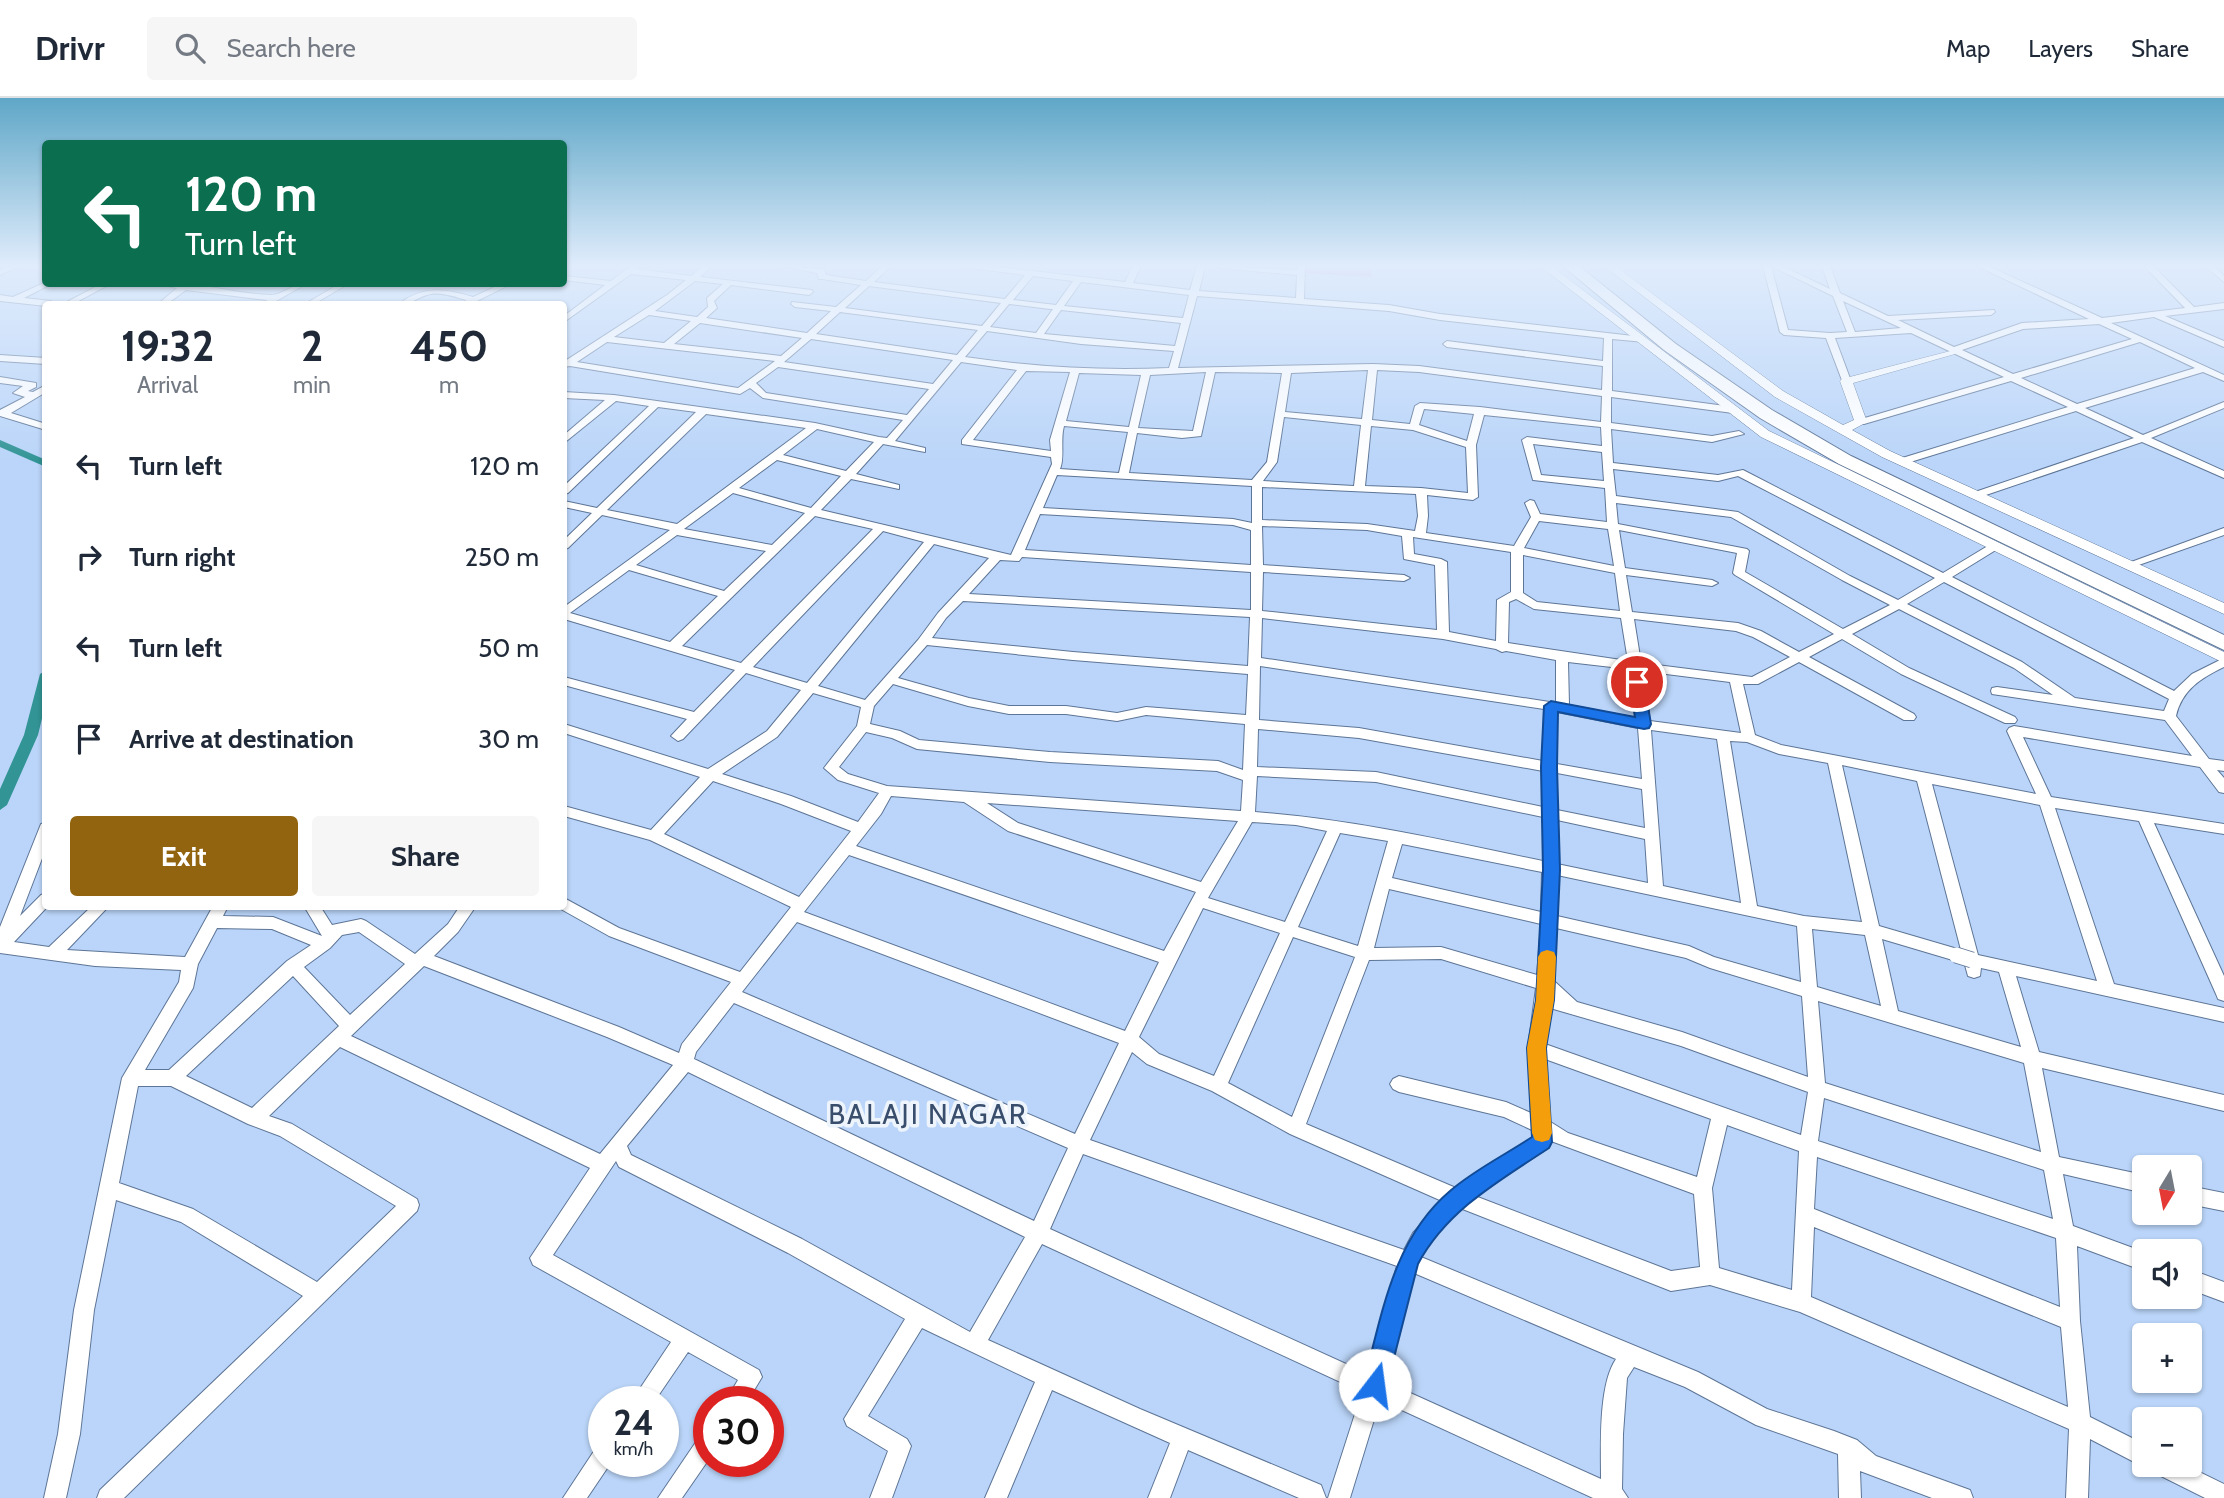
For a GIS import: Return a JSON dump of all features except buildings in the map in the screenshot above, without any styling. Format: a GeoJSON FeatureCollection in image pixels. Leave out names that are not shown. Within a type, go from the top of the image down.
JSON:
{"type":"FeatureCollection","features":[{"type":"Feature","properties":{"kind":"highway"},"geometry":{"type":"LineString","coordinates":[[1653,331],[1766,414],[1845,460],[2224,643]]}},
{"type":"Feature","properties":{"kind":"highway"},"geometry":{"type":"LineString","coordinates":[[1673,331],[1761,397],[1855,453],[2224,629]]}},
{"type":"Feature","properties":{"kind":"street"},"geometry":{"type":"LineString","coordinates":[[567,364],[617,331]]}},
{"type":"Feature","properties":{"kind":"street"},"geometry":{"type":"LineString","coordinates":[[667,346],[685,331]]}},
{"type":"Feature","properties":{"kind":"street"},"geometry":{"type":"LineString","coordinates":[[778,331],[1023,368],[1075,372],[1373,367],[1419,369],[1733,410]]}},
{"type":"Feature","properties":{"kind":"street"},"geometry":{"type":"LineString","coordinates":[[567,365],[740,391],[815,331]]}},
{"type":"Feature","properties":{"kind":"street"},"geometry":{"type":"LineString","coordinates":[[672,648],[910,418],[985,331]]}},
{"type":"Feature","properties":{"kind":"street"},"geometry":{"type":"LineString","coordinates":[[1012,331],[1179,349]]}},
{"type":"Feature","properties":{"kind":"street"},"geometry":{"type":"LineString","coordinates":[[1039,335],[1041,331]]}},
{"type":"Feature","properties":{"kind":"street"},"geometry":{"type":"LineString","coordinates":[[1173,371],[1183,331]]}},
{"type":"Feature","properties":{"kind":"street"},"geometry":{"type":"LineString","coordinates":[[1564,331],[1642,340]]}},
{"type":"Feature","properties":{"kind":"street"},"geometry":{"type":"LineString","coordinates":[[1631,331],[1765,434],[2224,660]]}},
{"type":"Feature","properties":{"kind":"street"},"geometry":{"type":"LineString","coordinates":[[1696,331],[1779,394],[1903,461],[2129,565],[2221,604]]}},
{"type":"Feature","properties":{"kind":"street"},"geometry":{"type":"LineString","coordinates":[[1784,331],[1830,336],[1898,331]]}},
{"type":"Feature","properties":{"kind":"street"},"geometry":{"type":"LineString","coordinates":[[1918,331],[2141,439],[2222,473]]}},
{"type":"Feature","properties":{"kind":"street"},"geometry":{"type":"LineString","coordinates":[[1846,382],[1957,350],[2008,331]]}},
{"type":"Feature","properties":{"kind":"street"},"geometry":{"type":"LineString","coordinates":[[2125,331],[2224,378]]}},
{"type":"Feature","properties":{"kind":"street"},"geometry":{"type":"LineString","coordinates":[[2194,331],[2224,344]]}},
{"type":"Feature","properties":{"kind":"street"},"geometry":{"type":"LineString","coordinates":[[1830,336],[1861,422]]}},
{"type":"Feature","properties":{"kind":"street"},"geometry":{"type":"LineString","coordinates":[[1608,337],[1606,426],[1613,526],[1644,724],[1656,890]]}},
{"type":"Feature","properties":{"kind":"street"},"geometry":{"type":"LineString","coordinates":[[605,339],[780,362],[936,387]]}},
{"type":"Feature","properties":{"kind":"street"},"geometry":{"type":"LineString","coordinates":[[1842,429],[2142,339]]}},
{"type":"Feature","properties":{"kind":"street"},"geometry":{"type":"LineString","coordinates":[[1447,344],[1607,364]]}},
{"type":"Feature","properties":{"kind":"street"},"geometry":{"type":"LineString","coordinates":[[0,358],[42,360]]}},
{"type":"Feature","properties":{"kind":"street"},"geometry":{"type":"LineString","coordinates":[[1359,489],[1373,367]]}},
{"type":"Feature","properties":{"kind":"street"},"geometry":{"type":"LineString","coordinates":[[1023,368],[966,442],[1056,455]]}},
{"type":"Feature","properties":{"kind":"street"},"geometry":{"type":"LineString","coordinates":[[1903,461],[2205,368]]}},
{"type":"Feature","properties":{"kind":"street"},"geometry":{"type":"LineString","coordinates":[[1060,422],[1182,435],[1197,434],[1211,369]]}},
{"type":"Feature","properties":{"kind":"street"},"geometry":{"type":"LineString","coordinates":[[974,1344],[1038,1233],[1168,959],[1248,817],[1256,614],[1257,481],[1272,462],[1287,370]]}},
{"type":"Feature","properties":{"kind":"street"},"geometry":{"type":"LineString","coordinates":[[731,489],[813,512],[1015,559],[1057,464],[1055,440],[1075,372]]}},
{"type":"Feature","properties":{"kind":"street"},"geometry":{"type":"LineString","coordinates":[[1124,476],[1146,372]]}},
{"type":"Feature","properties":{"kind":"street"},"geometry":{"type":"LineString","coordinates":[[0,380],[33,385],[18,393],[41,396]]}},
{"type":"Feature","properties":{"kind":"street"},"geometry":{"type":"LineString","coordinates":[[751,383],[763,395],[910,418]]}},
{"type":"Feature","properties":{"kind":"street"},"geometry":{"type":"LineString","coordinates":[[567,395],[614,398],[815,426],[887,440],[921,450]]}},
{"type":"Feature","properties":{"kind":"street"},"geometry":{"type":"LineString","coordinates":[[2,413],[41,396]]}},
{"type":"Feature","properties":{"kind":"street"},"geometry":{"type":"LineString","coordinates":[[567,437],[614,398]]}},
{"type":"Feature","properties":{"kind":"street"},"geometry":{"type":"LineString","coordinates":[[567,488],[656,404]]}},
{"type":"Feature","properties":{"kind":"street"},"geometry":{"type":"LineString","coordinates":[[1976,495],[2141,439],[2224,405]]}},
{"type":"Feature","properties":{"kind":"street"},"geometry":{"type":"LineString","coordinates":[[1415,427],[1420,406],[1480,410],[1712,439],[1739,434]]}},
{"type":"Feature","properties":{"kind":"street"},"geometry":{"type":"LineString","coordinates":[[1054,472],[1257,485],[1422,491],[1473,497],[1471,445],[1480,410]]}},
{"type":"Feature","properties":{"kind":"street"},"geometry":{"type":"LineString","coordinates":[[567,543],[703,411]]}},
{"type":"Feature","properties":{"kind":"street"},"geometry":{"type":"LineString","coordinates":[[2,413],[42,426]]}},
{"type":"Feature","properties":{"kind":"street"},"geometry":{"type":"LineString","coordinates":[[1280,414],[1415,427],[1471,445]]}},
{"type":"Feature","properties":{"kind":"street"},"geometry":{"type":"LineString","coordinates":[[567,612],[815,426]]}},
{"type":"Feature","properties":{"kind":"street"},"geometry":{"type":"LineString","coordinates":[[1607,450],[1527,440],[1537,478],[1610,485]]}},
{"type":"Feature","properties":{"kind":"street"},"geometry":{"type":"LineString","coordinates":[[775,456],[895,487]]}},
{"type":"Feature","properties":{"kind":"street"},"geometry":{"type":"LineString","coordinates":[[1608,465],[1718,478],[1739,472],[2175,697]]}},
{"type":"Feature","properties":{"kind":"street"},"geometry":{"type":"LineString","coordinates":[[1422,491],[1423,516],[1413,534],[1408,557],[1441,562],[1443,635]]}},
{"type":"Feature","properties":{"kind":"street"},"geometry":{"type":"LineString","coordinates":[[1611,499],[1734,514],[1846,578],[2018,665],[2072,702]]}},
{"type":"Feature","properties":{"kind":"street"},"geometry":{"type":"LineString","coordinates":[[1530,503],[1536,517]]}},
{"type":"Feature","properties":{"kind":"street"},"geometry":{"type":"LineString","coordinates":[[567,505],[774,549]]}},
{"type":"Feature","properties":{"kind":"street"},"geometry":{"type":"LineString","coordinates":[[1037,511],[1233,522],[1257,526],[1367,527],[1517,550],[1620,571],[1712,583]]}},
{"type":"Feature","properties":{"kind":"street"},"geometry":{"type":"LineString","coordinates":[[1536,517],[1613,526],[1743,551],[1739,573],[1906,671],[2012,726],[2224,766]]}},
{"type":"Feature","properties":{"kind":"street"},"geometry":{"type":"LineString","coordinates":[[1517,594],[1517,550],[1536,517]]}},
{"type":"Feature","properties":{"kind":"street"},"geometry":{"type":"LineString","coordinates":[[677,736],[881,527]]}},
{"type":"Feature","properties":{"kind":"street"},"geometry":{"type":"LineString","coordinates":[[2129,565],[2224,531]]}},
{"type":"Feature","properties":{"kind":"street"},"geometry":{"type":"LineString","coordinates":[[654,836],[710,775],[772,734],[931,540]]}},
{"type":"Feature","properties":{"kind":"street"},"geometry":{"type":"LineString","coordinates":[[962,597],[1256,614],[1443,635],[1562,657],[1635,664],[1754,681],[1898,605],[1995,546]]}},
{"type":"Feature","properties":{"kind":"street"},"geometry":{"type":"LineString","coordinates":[[1017,553],[1404,578]]}},
{"type":"Feature","properties":{"kind":"street"},"geometry":{"type":"LineString","coordinates":[[997,556],[962,597],[943,614],[923,642],[897,669],[892,680],[868,705],[863,727],[831,768],[843,777],[887,791],[969,799],[1055,802],[1296,820],[1656,890],[1804,922],[1872,931],[1968,962],[2174,1002],[2224,1015]]}},
{"type":"Feature","properties":{"kind":"street"},"geometry":{"type":"LineString","coordinates":[[629,566],[726,595]]}},
{"type":"Feature","properties":{"kind":"street"},"geometry":{"type":"LineString","coordinates":[[1517,594],[1534,605],[1738,627],[1757,634],[1909,717]]}},
{"type":"Feature","properties":{"kind":"street"},"geometry":{"type":"LineString","coordinates":[[1502,648],[1503,600],[1517,594]]}},
{"type":"Feature","properties":{"kind":"street"},"geometry":{"type":"LineString","coordinates":[[567,615],[868,705]]}},
{"type":"Feature","properties":{"kind":"street"},"geometry":{"type":"LineString","coordinates":[[923,642],[1023,652],[1254,665],[1557,707],[1723,737],[1749,738],[1779,749],[2046,801],[2224,829]]}},
{"type":"Feature","properties":{"kind":"street"},"geometry":{"type":"LineString","coordinates":[[1339,1498],[1375,1385],[1408,1261],[1420,1239],[1457,1198],[1542,1142],[1536,1048],[1546,993],[1552,870],[1549,767],[1562,657]]}},
{"type":"Feature","properties":{"kind":"street"},"geometry":{"type":"LineString","coordinates":[[2169,716],[2172,701],[2192,678],[2224,660]]}},
{"type":"Feature","properties":{"kind":"street"},"geometry":{"type":"LineString","coordinates":[[1735,678],[1749,738]]}},
{"type":"Feature","properties":{"kind":"street"},"geometry":{"type":"LineString","coordinates":[[892,680],[968,702],[1009,710],[1066,710],[1117,717],[1146,711],[1359,733],[1649,785]]}},
{"type":"Feature","properties":{"kind":"street"},"geometry":{"type":"LineString","coordinates":[[567,682],[697,717]]}},
{"type":"Feature","properties":{"kind":"street"},"geometry":{"type":"LineString","coordinates":[[2108,990],[2046,801],[1997,691],[2169,716],[2224,788]]}},
{"type":"Feature","properties":{"kind":"street"},"geometry":{"type":"LineString","coordinates":[[863,727],[895,734],[917,744],[1050,757],[1218,766],[1250,774],[1376,777],[1653,835]]}},
{"type":"Feature","properties":{"kind":"street"},"geometry":{"type":"LineString","coordinates":[[567,729],[786,800],[861,829]]}},
{"type":"Feature","properties":{"kind":"street"},"geometry":{"type":"LineString","coordinates":[[1723,737],[1750,909]]}},
{"type":"Feature","properties":{"kind":"street"},"geometry":{"type":"LineString","coordinates":[[1834,759],[1891,1016]]}},
{"type":"Feature","properties":{"kind":"street"},"geometry":{"type":"LineString","coordinates":[[1923,777],[1968,962]]}},
{"type":"Feature","properties":{"kind":"street"},"geometry":{"type":"LineString","coordinates":[[746,1386],[752,1377],[540,1258],[617,1144],[685,1063],[688,1049],[861,829],[887,791]]}},
{"type":"Feature","properties":{"kind":"street"},"geometry":{"type":"LineString","coordinates":[[969,799],[1013,827],[1202,895],[1290,930],[1364,954],[1441,953],[1546,993],[1576,1009],[1682,1039],[1817,1088],[2050,1163],[2132,1181]]}},
{"type":"Feature","properties":{"kind":"street"},"geometry":{"type":"LineString","coordinates":[[567,812],[654,836],[798,910],[1130,1040],[1153,1059],[1218,1086],[1296,1128],[1457,1198],[1671,1281],[1710,1275],[1801,1303],[2080,1423],[2132,1449]]}},
{"type":"Feature","properties":{"kind":"street"},"geometry":{"type":"LineString","coordinates":[[2144,816],[2224,994]]}},
{"type":"Feature","properties":{"kind":"street"},"geometry":{"type":"LineString","coordinates":[[1218,1086],[1335,828]]}},
{"type":"Feature","properties":{"kind":"street"},"geometry":{"type":"LineString","coordinates":[[0,946],[42,838]]}},
{"type":"Feature","properties":{"kind":"street"},"geometry":{"type":"LineString","coordinates":[[1296,1128],[1364,954],[1396,838]]}},
{"type":"Feature","properties":{"kind":"street"},"geometry":{"type":"LineString","coordinates":[[846,848],[1168,959]]}},
{"type":"Feature","properties":{"kind":"street"},"geometry":{"type":"LineString","coordinates":[[1384,881],[1689,952],[1710,962],[2032,1058],[2224,1103]]}},
{"type":"Feature","properties":{"kind":"street"},"geometry":{"type":"LineString","coordinates":[[0,946],[42,903]]}},
{"type":"Feature","properties":{"kind":"street"},"geometry":{"type":"LineString","coordinates":[[567,906],[614,932],[1079,1144],[1408,1261],[1691,1379],[1763,1418],[1849,1448],[1869,1464],[1962,1498]]}},
{"type":"Feature","properties":{"kind":"street"},"geometry":{"type":"LineString","coordinates":[[51,955],[99,910]]}},
{"type":"Feature","properties":{"kind":"street"},"geometry":{"type":"LineString","coordinates":[[313,910],[328,940]]}},
{"type":"Feature","properties":{"kind":"street"},"geometry":{"type":"LineString","coordinates":[[254,1118],[453,928],[466,910]]}},
{"type":"Feature","properties":{"kind":"street"},"geometry":{"type":"LineString","coordinates":[[55,1498],[69,1434],[84,1310],[131,1079],[187,982],[190,964],[216,914],[272,923],[328,940]]}},
{"type":"Feature","properties":{"kind":"street"},"geometry":{"type":"LineString","coordinates":[[1801,1303],[1808,1146],[1817,1088],[1812,993],[1804,922]]}},
{"type":"Feature","properties":{"kind":"street"},"geometry":{"type":"LineString","coordinates":[[173,1078],[293,966],[337,930],[360,925],[419,960],[613,1032],[685,1063],[1038,1233],[1375,1385],[1613,1497],[1612,1434],[1617,1375],[1630,1355]]}},
{"type":"Feature","properties":{"kind":"street"},"geometry":{"type":"LineString","coordinates":[[0,946],[51,955],[142,964],[190,964]]}},
{"type":"Feature","properties":{"kind":"street"},"geometry":{"type":"LineString","coordinates":[[293,966],[344,1032],[603,1165]]}},
{"type":"Feature","properties":{"kind":"street"},"geometry":{"type":"LineString","coordinates":[[2006,968],[2032,1058],[2064,1232],[2080,1423],[2077,1498]]}},
{"type":"Feature","properties":{"kind":"street"},"geometry":{"type":"LineString","coordinates":[[1536,1048],[1808,1146],[2132,1258]]}},
{"type":"Feature","properties":{"kind":"street"},"geometry":{"type":"LineString","coordinates":[[108,1498],[410,1205],[286,1130],[254,1118],[173,1078],[131,1079]]}},
{"type":"Feature","properties":{"kind":"street"},"geometry":{"type":"LineString","coordinates":[[1399,1084],[1506,1110],[1541,1125],[1562,1139],[1703,1188]]}},
{"type":"Feature","properties":{"kind":"street"},"geometry":{"type":"LineString","coordinates":[[1710,1275],[1703,1188],[1721,1115]]}},
{"type":"Feature","properties":{"kind":"street"},"geometry":{"type":"LineString","coordinates":[[617,1144],[625,1161],[795,1245],[918,1316],[1047,1378],[1313,1493],[1315,1498]]}},
{"type":"Feature","properties":{"kind":"street"},"geometry":{"type":"LineString","coordinates":[[110,1189],[186,1216],[318,1294]]}},
{"type":"Feature","properties":{"kind":"street"},"geometry":{"type":"LineString","coordinates":[[2202,1198],[2224,1202]]}},
{"type":"Feature","properties":{"kind":"street"},"geometry":{"type":"LineString","coordinates":[[1806,1215],[2070,1321]]}},
{"type":"Feature","properties":{"kind":"street"},"geometry":{"type":"LineString","coordinates":[[2202,1284],[2224,1293]]}},
{"type":"Feature","properties":{"kind":"street"},"geometry":{"type":"LineString","coordinates":[[881,1498],[900,1446],[855,1419],[918,1316]]}},
{"type":"Feature","properties":{"kind":"street"},"geometry":{"type":"LineString","coordinates":[[652,1386],[685,1339]]}},
{"type":"Feature","properties":{"kind":"street"},"geometry":{"type":"LineString","coordinates":[[996,1498],[1047,1378]]}},
{"type":"Feature","properties":{"kind":"street"},"geometry":{"type":"LineString","coordinates":[[1159,1498],[1183,1437]]}},
{"type":"Feature","properties":{"kind":"street"},"geometry":{"type":"LineString","coordinates":[[1849,1448],[1850,1498]]}},
{"type":"Feature","properties":{"kind":"street"},"geometry":{"type":"LineString","coordinates":[[669,1498],[693,1463]]}},
{"type":"Feature","properties":{"kind":"street"},"geometry":{"type":"LineString","coordinates":[[574,1498],[589,1477]]}},
{"type":"Feature","properties":{"kind":"street"},"geometry":{"type":"LineString","coordinates":[[2187,1477],[2224,1496]]}},
{"type":"Feature","properties":{"kind":"waterway"},"geometry":{"type":"LineString","coordinates":[[0,443],[42,462]]}},
{"type":"Feature","properties":{"kind":"waterway"},"geometry":{"type":"LineString","coordinates":[[0,805],[31,735],[42,690]]}},
{"type":"Feature","properties":{"kind":"slow traffic"},"geometry":{"type":"LineString","coordinates":[[1542,1133],[1536,1048],[1545,1000],[1547,957]]}},
{"type":"Feature","properties":{"kind":"district","name":"BALAJI NAGAR"},"geometry":{"type":"Point","coordinates":[928,1114]}},
{"type":"Feature","properties":{"kind":"route"},"geometry":{"type":"LineString","coordinates":[[1375,1385],[1408,1261],[1420,1239],[1457,1198],[1542,1142],[1536,1048],[1545,1000],[1552,870],[1549,767],[1551,706],[1644,724],[1637,682]]}}]}
